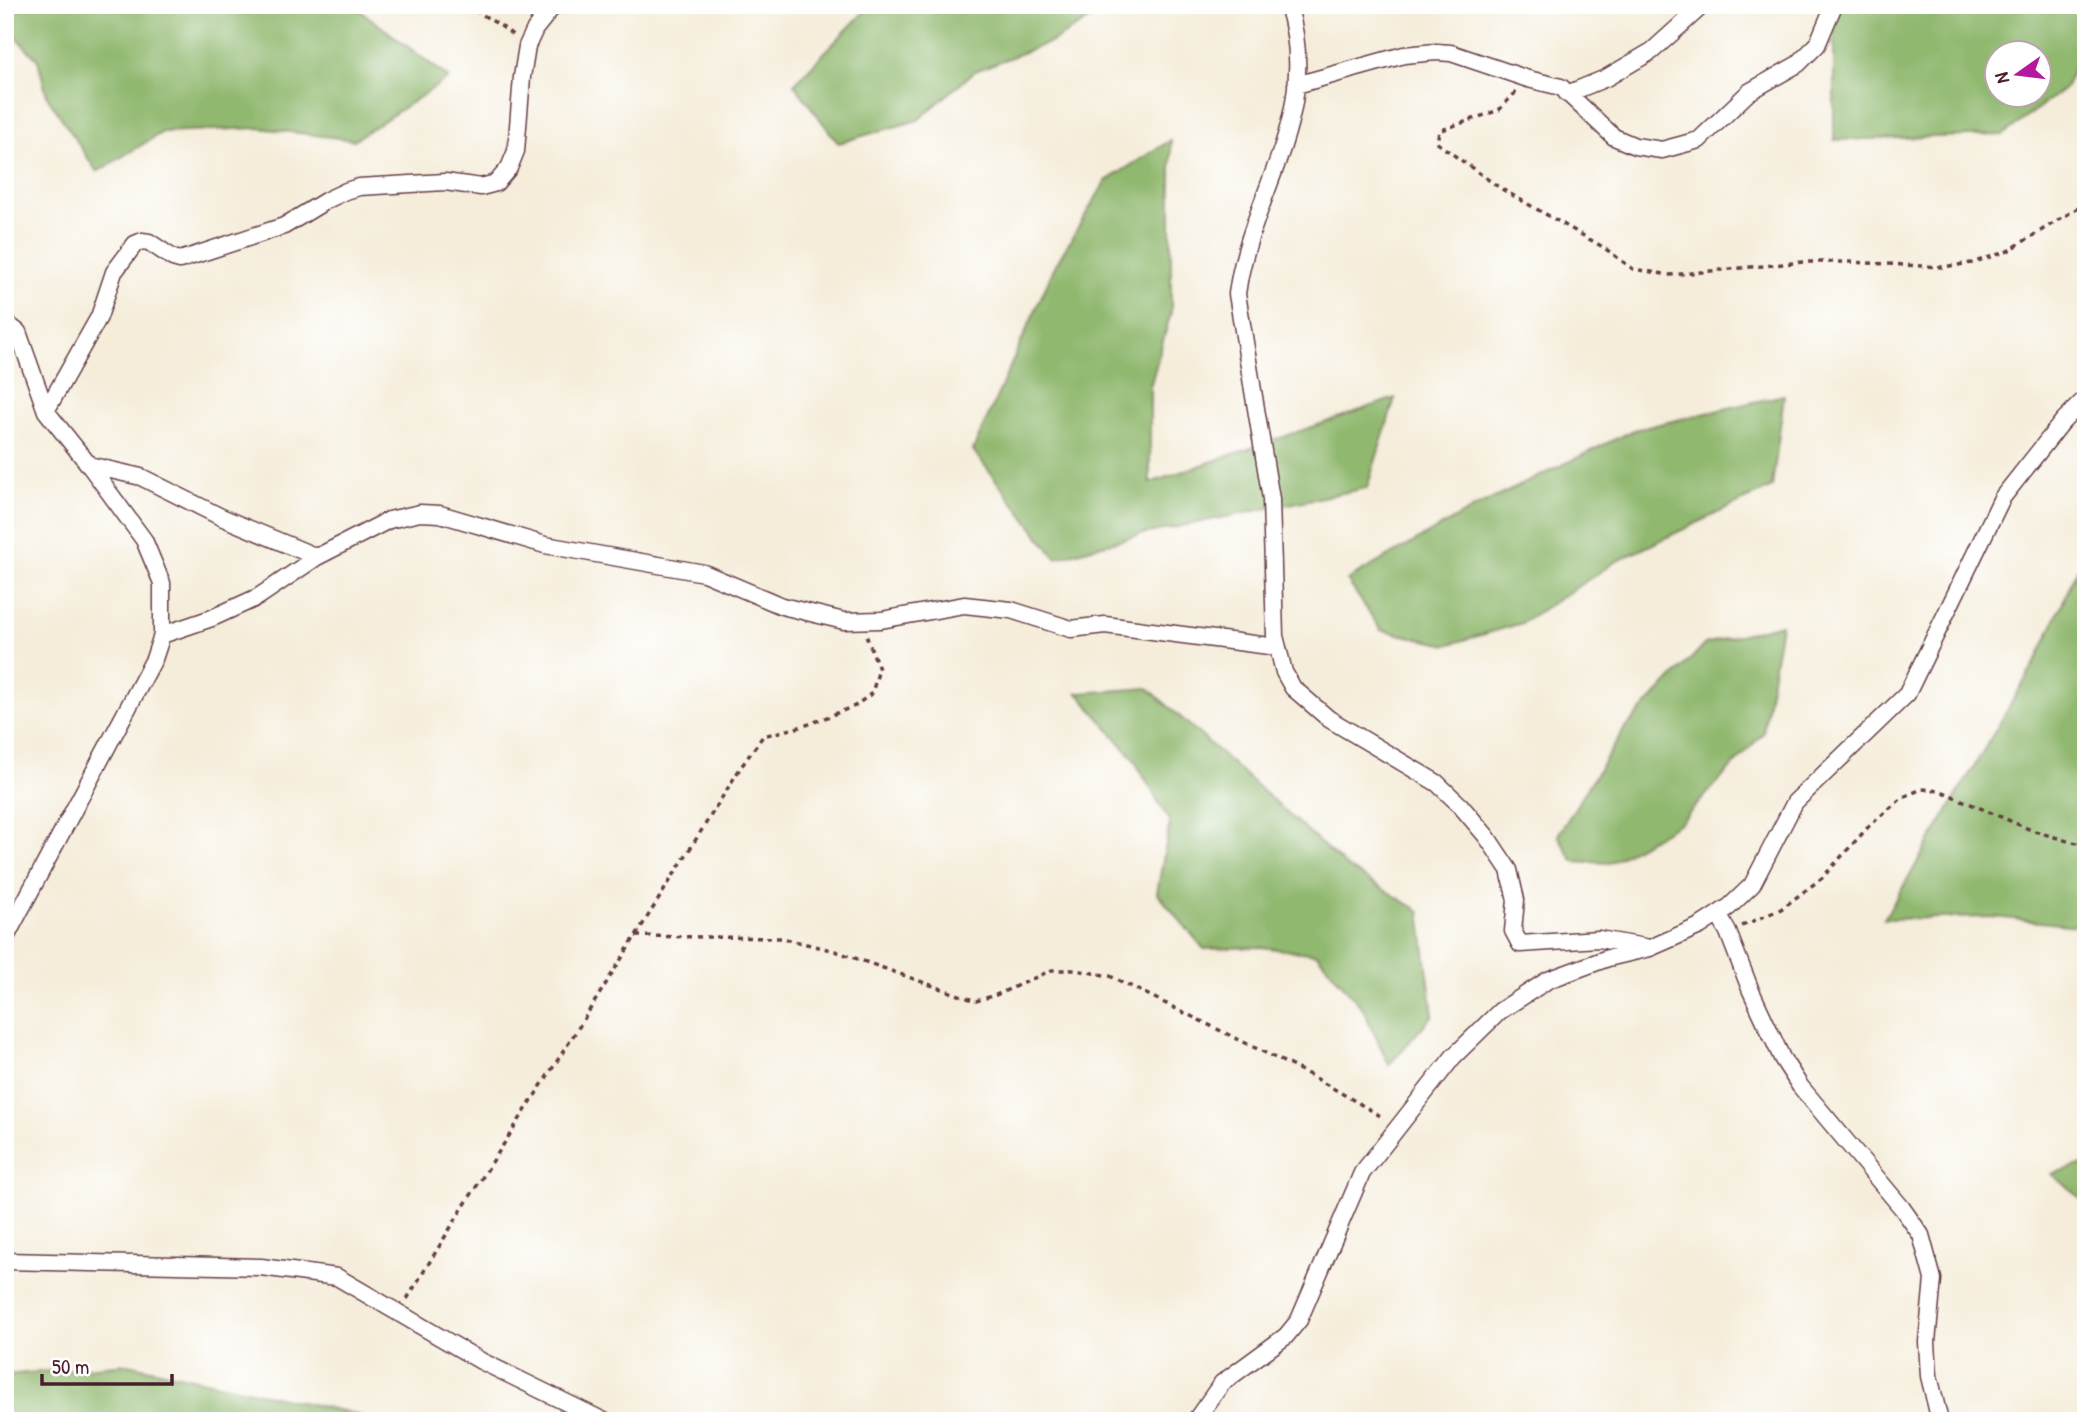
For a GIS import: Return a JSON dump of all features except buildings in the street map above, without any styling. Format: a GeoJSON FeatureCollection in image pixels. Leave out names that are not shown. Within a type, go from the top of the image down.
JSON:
{"type":"FeatureCollection","features":[{"type":"Feature","properties":{"kind":"street"},"geometry":{"type":"LineString","coordinates":[[46,411],[99,317],[114,272],[135,244],[149,242],[180,260],[284,226],[327,200],[359,187],[445,182],[481,187],[496,183],[509,168],[516,151],[527,46],[535,29],[554,5]]}},
{"type":"Feature","properties":{"kind":"street"},"geometry":{"type":"LineString","coordinates":[[1288,5],[1295,28],[1299,63],[1291,118],[1239,276],[1237,294],[1270,499],[1273,601],[1278,647],[1284,672],[1293,688],[1329,719],[1437,783],[1461,806],[1487,837],[1508,870],[1516,900],[1513,931],[1520,944],[1599,939],[1650,948]]}},
{"type":"Feature","properties":{"kind":"street"},"geometry":{"type":"LineString","coordinates":[[1567,94],[1606,78],[1652,51],[1703,5]]}},
{"type":"Feature","properties":{"kind":"street"},"geometry":{"type":"LineString","coordinates":[[1296,85],[1404,55],[1451,53],[1528,79],[1561,87],[1614,136],[1635,146],[1661,150],[1699,140],[1749,92],[1798,64],[1817,45],[1834,5]]}},
{"type":"Feature","properties":{"kind":"street"},"geometry":{"type":"LineString","coordinates":[[5,322],[18,332],[46,411],[144,540],[162,583],[162,635],[154,659],[5,939]]}},
{"type":"Feature","properties":{"kind":"street"},"geometry":{"type":"LineString","coordinates":[[1195,1421],[1222,1383],[1286,1336],[1300,1320],[1362,1173],[1453,1057],[1500,1011],[1548,980],[1608,958],[1650,948],[1700,926],[1729,907],[1752,885],[1795,802],[1907,694],[2002,498],[2063,421],[2086,398]]}},
{"type":"Feature","properties":{"kind":"street"},"geometry":{"type":"LineString","coordinates":[[89,465],[141,477],[221,517],[317,557]]}},
{"type":"Feature","properties":{"kind":"street"},"geometry":{"type":"LineString","coordinates":[[162,635],[212,618],[258,597],[317,557],[389,520],[420,513],[440,514],[545,545],[704,573],[782,606],[844,621],[881,620],[964,605],[1011,610],[1071,629],[1105,625],[1278,647]]}},
{"type":"Feature","properties":{"kind":"street"},"geometry":{"type":"LineString","coordinates":[[1718,914],[1782,1058],[1827,1119],[1902,1208],[1921,1236],[1933,1279],[1927,1342],[1929,1376],[1940,1421]]}},
{"type":"Feature","properties":{"kind":"street"},"geometry":{"type":"LineString","coordinates":[[5,1261],[261,1267],[337,1278],[481,1361],[604,1421]]}},
{"type":"Feature","properties":{"kind":"path"},"geometry":{"type":"LineString","coordinates":[[466,5],[527,46]]}},
{"type":"Feature","properties":{"kind":"path"},"geometry":{"type":"LineString","coordinates":[[1528,79],[1499,110],[1439,131],[1437,143],[1500,188],[1603,247],[1633,269],[1670,275],[1803,262],[1942,267],[1972,263],[2008,251],[2086,203]]}},
{"type":"Feature","properties":{"kind":"path"},"geometry":{"type":"LineString","coordinates":[[398,1313],[763,736],[804,726],[856,706],[872,693],[879,669],[860,620]]}},
{"type":"Feature","properties":{"kind":"path"},"geometry":{"type":"LineString","coordinates":[[1728,932],[1781,909],[1822,878],[1870,825],[1903,797],[1922,789],[1941,791],[2031,830],[2086,844]]}},
{"type":"Feature","properties":{"kind":"path"},"geometry":{"type":"LineString","coordinates":[[636,936],[782,938],[835,951],[976,1001],[1052,970],[1076,970],[1110,976],[1312,1076],[1399,1127]]}},
{"type":"Feature","properties":{"kind":"green space"},"geometry":{"type":"Polygon","coordinates":[[[5,5],[353,5],[449,78],[354,140],[259,128],[163,132],[97,172],[47,96],[38,60],[5,26],[5,5]]]}},
{"type":"Feature","properties":{"kind":"green space"},"geometry":{"type":"Polygon","coordinates":[[[869,5],[1114,5],[1053,41],[975,71],[918,120],[838,143],[794,84],[869,5]]]}},
{"type":"Feature","properties":{"kind":"green space"},"geometry":{"type":"Polygon","coordinates":[[[1834,5],[2086,5],[2086,36],[2066,87],[2052,98],[2052,38],[1982,38],[1982,108],[2038,108],[2003,135],[1834,140],[1834,5]]]}},
{"type":"Feature","properties":{"kind":"green space"},"geometry":{"type":"Polygon","coordinates":[[[1171,140],[1171,312],[1150,387],[1150,483],[1395,398],[1367,488],[1138,535],[1056,558],[973,450],[1055,266],[1106,181],[1171,140]]]}},
{"type":"Feature","properties":{"kind":"green space"},"geometry":{"type":"Polygon","coordinates":[[[1784,395],[1772,487],[1615,562],[1522,623],[1447,645],[1381,630],[1347,580],[1476,507],[1634,430],[1784,395]]]}},
{"type":"Feature","properties":{"kind":"green space"},"geometry":{"type":"Polygon","coordinates":[[[2086,550],[2086,927],[1995,917],[1884,919],[2038,658],[2086,550]]]}},
{"type":"Feature","properties":{"kind":"green space"},"geometry":{"type":"Polygon","coordinates":[[[1781,624],[1763,733],[1681,822],[1610,863],[1573,861],[1558,835],[1625,728],[1705,644],[1781,624]]]}},
{"type":"Feature","properties":{"kind":"green space"},"geometry":{"type":"Polygon","coordinates":[[[1148,688],[1348,868],[1420,911],[1433,1015],[1389,1065],[1363,1009],[1317,954],[1260,947],[1204,949],[1157,893],[1170,822],[1133,758],[1078,693],[1148,688]]]}},
{"type":"Feature","properties":{"kind":"green space"},"geometry":{"type":"Polygon","coordinates":[[[2086,1163],[2086,1203],[2052,1174],[2086,1163]]]}},
{"type":"Feature","properties":{"kind":"green space"},"geometry":{"type":"Polygon","coordinates":[[[128,1364],[351,1413],[373,1421],[5,1421],[5,1375],[128,1364]]]}}]}
